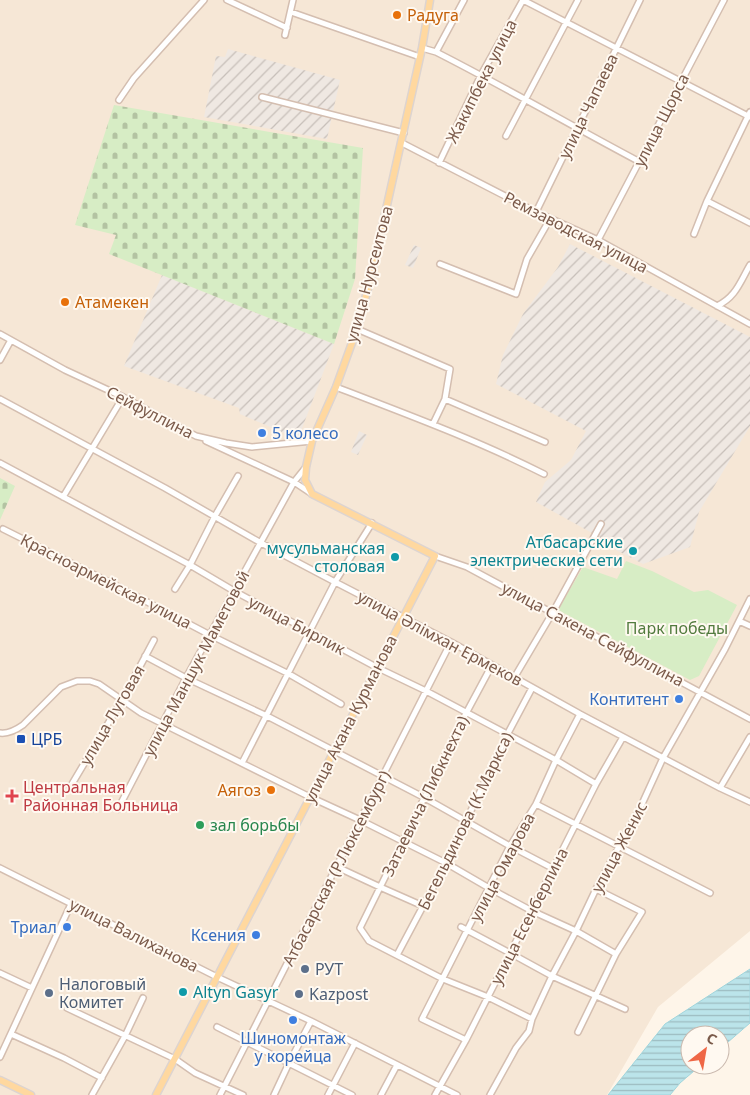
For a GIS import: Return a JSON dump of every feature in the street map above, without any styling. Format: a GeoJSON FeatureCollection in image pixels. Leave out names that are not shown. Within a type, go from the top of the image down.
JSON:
{"type":"FeatureCollection","features":[{"type":"Feature","properties":{"kind":"main road","name":"улица Нурсеитова"},"geometry":{"type":"LineString","coordinates":[[312,494],[305,480],[306,467],[312,442],[336,387],[357,329],[371,278],[402,143],[430,0]]}},
{"type":"Feature","properties":{"kind":"main road","name":"улица Сакена Сейфуллина"},"geometry":{"type":"LineString","coordinates":[[312,494],[435,556]]}},
{"type":"Feature","properties":{"kind":"main road","name":"улица Акана Курманова"},"geometry":{"type":"LineString","coordinates":[[156,1095],[435,556]]}},
{"type":"Feature","properties":{"kind":"main road"},"geometry":{"type":"LineString","coordinates":[[0,1080],[31,1095]]}},
{"type":"Feature","properties":{"kind":"street"},"geometry":{"type":"LineString","coordinates":[[119,100],[134,78],[204,0]]}},
{"type":"Feature","properties":{"kind":"street"},"geometry":{"type":"LineString","coordinates":[[227,0],[287,28]]}},
{"type":"Feature","properties":{"kind":"street"},"geometry":{"type":"LineString","coordinates":[[285,35],[293,0]]}},
{"type":"Feature","properties":{"kind":"street"},"geometry":{"type":"LineString","coordinates":[[436,52],[464,0]]}},
{"type":"Feature","properties":{"kind":"street"},"geometry":{"type":"LineString","coordinates":[[523,0],[749,115],[707,201],[694,234]]}},
{"type":"Feature","properties":{"kind":"street","name":"Жакипбека улица"},"geometry":{"type":"LineString","coordinates":[[439,163],[481,75],[523,0]]}},
{"type":"Feature","properties":{"kind":"street"},"geometry":{"type":"LineString","coordinates":[[506,136],[578,0]]}},
{"type":"Feature","properties":{"kind":"street","name":"улица Чапаева"},"geometry":{"type":"LineString","coordinates":[[536,212],[640,0]]}},
{"type":"Feature","properties":{"kind":"street","name":"улица Щорса"},"geometry":{"type":"LineString","coordinates":[[598,240],[724,0]]}},
{"type":"Feature","properties":{"kind":"street"},"geometry":{"type":"LineString","coordinates":[[290,12],[420,57]]}},
{"type":"Feature","properties":{"kind":"street"},"geometry":{"type":"LineString","coordinates":[[422,48],[436,52],[481,75],[640,162]]}},
{"type":"Feature","properties":{"kind":"street"},"geometry":{"type":"LineString","coordinates":[[262,97],[404,133]]}},
{"type":"Feature","properties":{"kind":"street","name":"Ремзаводская улица"},"geometry":{"type":"LineString","coordinates":[[402,143],[550,219],[598,240],[750,324]]}},
{"type":"Feature","properties":{"kind":"street"},"geometry":{"type":"LineString","coordinates":[[707,201],[750,223]]}},
{"type":"Feature","properties":{"kind":"street"},"geometry":{"type":"LineString","coordinates":[[440,264],[516,294],[527,259],[550,219]]}},
{"type":"Feature","properties":{"kind":"street"},"geometry":{"type":"LineString","coordinates":[[717,306],[732,296],[750,265]]}},
{"type":"Feature","properties":{"kind":"street"},"geometry":{"type":"LineString","coordinates":[[357,329],[450,369],[445,399],[433,424]]}},
{"type":"Feature","properties":{"kind":"street","name":"Сейфуллина"},"geometry":{"type":"LineString","coordinates":[[0,334],[65,370],[123,397],[196,436],[252,447],[312,442]]}},
{"type":"Feature","properties":{"kind":"street"},"geometry":{"type":"LineString","coordinates":[[0,360],[11,340]]}},
{"type":"Feature","properties":{"kind":"street"},"geometry":{"type":"LineString","coordinates":[[336,387],[433,424],[544,474]]}},
{"type":"Feature","properties":{"kind":"street"},"geometry":{"type":"LineString","coordinates":[[63,497],[123,397]]}},
{"type":"Feature","properties":{"kind":"street","name":"улица Әлімхан Ермеков"},"geometry":{"type":"LineString","coordinates":[[0,399],[335,582],[452,642],[580,714],[750,802]]}},
{"type":"Feature","properties":{"kind":"street"},"geometry":{"type":"LineString","coordinates":[[445,399],[545,442]]}},
{"type":"Feature","properties":{"kind":"street","name":"улица Сакена Сейфуллина"},"geometry":{"type":"LineString","coordinates":[[196,436],[294,482],[312,494]]}},
{"type":"Feature","properties":{"kind":"street","name":"улица Бирлик"},"geometry":{"type":"LineString","coordinates":[[0,463],[310,632],[556,760],[596,784]]}},
{"type":"Feature","properties":{"kind":"street","name":"улица Маншук Маметовой"},"geometry":{"type":"LineString","coordinates":[[118,809],[186,678],[294,482],[306,467]]}},
{"type":"Feature","properties":{"kind":"street"},"geometry":{"type":"LineString","coordinates":[[175,589],[238,476]]}},
{"type":"Feature","properties":{"kind":"street"},"geometry":{"type":"LineString","coordinates":[[242,763],[335,582],[372,523]]}},
{"type":"Feature","properties":{"kind":"street"},"geometry":{"type":"LineString","coordinates":[[514,678],[601,524]]}},
{"type":"Feature","properties":{"kind":"street","name":"Красноармейская улица"},"geometry":{"type":"LineString","coordinates":[[3,528],[289,674],[341,704]]}},
{"type":"Feature","properties":{"kind":"street","name":"улица Сакена Сейфуллина"},"geometry":{"type":"LineString","coordinates":[[435,556],[467,567],[750,719]]}},
{"type":"Feature","properties":{"kind":"street","name":"улица Женис"},"geometry":{"type":"LineString","coordinates":[[490,1095],[516,1048],[529,1031],[532,1019],[552,976],[596,889],[750,599]]}},
{"type":"Feature","properties":{"kind":"street"},"geometry":{"type":"LineString","coordinates":[[739,621],[750,626]]}},
{"type":"Feature","properties":{"kind":"street","name":"улица Луговая"},"geometry":{"type":"LineString","coordinates":[[68,789],[122,700],[154,640]]}},
{"type":"Feature","properties":{"kind":"street","name":"Атбасарская (Р.Люксембург)"},"geometry":{"type":"LineString","coordinates":[[220,1095],[452,642]]}},
{"type":"Feature","properties":{"kind":"street"},"geometry":{"type":"LineString","coordinates":[[145,656],[424,798],[554,869]]}},
{"type":"Feature","properties":{"kind":"street","name":"Затаевича (Либкнехта)"},"geometry":{"type":"LineString","coordinates":[[397,955],[369,941],[360,928],[466,713],[492,665]]}},
{"type":"Feature","properties":{"kind":"street"},"geometry":{"type":"LineString","coordinates":[[0,733],[17,730],[61,687],[71,682],[90,681],[99,684],[141,713],[446,863],[489,888],[532,911],[576,931],[616,954]]}},
{"type":"Feature","properties":{"kind":"street","name":"Бегельдинова (К.Маркса)"},"geometry":{"type":"LineString","coordinates":[[397,955],[446,863],[507,735],[532,688]]}},
{"type":"Feature","properties":{"kind":"street","name":"улица Омарова"},"geometry":{"type":"LineString","coordinates":[[466,1040],[422,1020],[510,846],[536,804],[580,714]]}},
{"type":"Feature","properties":{"kind":"street","name":"улица Есенберлина"},"geometry":{"type":"LineString","coordinates":[[435,1095],[488,998],[596,784],[623,737]]}},
{"type":"Feature","properties":{"kind":"street"},"geometry":{"type":"LineString","coordinates":[[720,788],[750,737]]}},
{"type":"Feature","properties":{"kind":"street"},"geometry":{"type":"LineString","coordinates":[[536,804],[710,892]]}},
{"type":"Feature","properties":{"kind":"street"},"geometry":{"type":"LineString","coordinates":[[336,867],[423,906]]}},
{"type":"Feature","properties":{"kind":"street","name":"улица Валиханова"},"geometry":{"type":"LineString","coordinates":[[0,868],[312,1021],[456,1095]]}},
{"type":"Feature","properties":{"kind":"street"},"geometry":{"type":"LineString","coordinates":[[578,1032],[616,954],[642,912],[596,889]]}},
{"type":"Feature","properties":{"kind":"street"},"geometry":{"type":"LineString","coordinates":[[0,1058],[71,904]]}},
{"type":"Feature","properties":{"kind":"street"},"geometry":{"type":"LineString","coordinates":[[461,928],[552,976],[626,1009]]}},
{"type":"Feature","properties":{"kind":"street"},"geometry":{"type":"LineString","coordinates":[[397,955],[532,1019]]}},
{"type":"Feature","properties":{"kind":"street"},"geometry":{"type":"LineString","coordinates":[[0,973],[32,988]]}},
{"type":"Feature","properties":{"kind":"street"},"geometry":{"type":"LineString","coordinates":[[92,1095],[125,1036],[143,998]]}},
{"type":"Feature","properties":{"kind":"street"},"geometry":{"type":"LineString","coordinates":[[67,1008],[174,1059],[195,1073],[242,1095]]}},
{"type":"Feature","properties":{"kind":"street"},"geometry":{"type":"LineString","coordinates":[[274,1095],[312,1021]]}},
{"type":"Feature","properties":{"kind":"street"},"geometry":{"type":"LineString","coordinates":[[217,1027],[352,1095]]}},
{"type":"Feature","properties":{"kind":"street"},"geometry":{"type":"LineString","coordinates":[[11,1034],[102,1078]]}},
{"type":"Feature","properties":{"kind":"street"},"geometry":{"type":"LineString","coordinates":[[328,1095],[355,1043]]}},
{"type":"Feature","properties":{"kind":"street"},"geometry":{"type":"LineString","coordinates":[[381,1095],[397,1065]]}},
{"type":"Feature","properties":{"kind":"shaded area"},"geometry":{"type":"Polygon","coordinates":[[[0,0],[750,0],[750,931],[658,1007],[607,1095],[0,1095],[0,0]]]}},
{"type":"Feature","properties":{"kind":"shaded area"},"geometry":{"type":"Polygon","coordinates":[[[228,49],[340,80],[327,139],[204,117],[216,56],[225,57],[228,49]]]}},
{"type":"Feature","properties":{"kind":"shaded area"},"geometry":{"type":"Polygon","coordinates":[[[570,244],[750,337],[750,426],[699,512],[690,547],[643,564],[536,502],[545,482],[571,460],[586,431],[496,384],[503,355],[523,314],[558,267],[570,244]]]}},
{"type":"Feature","properties":{"kind":"shaded area"},"geometry":{"type":"Polygon","coordinates":[[[414,245],[421,248],[413,268],[405,265],[414,245]]]}},
{"type":"Feature","properties":{"kind":"shaded area"},"geometry":{"type":"Polygon","coordinates":[[[162,275],[334,344],[298,439],[240,414],[239,408],[124,366],[162,275]]]}},
{"type":"Feature","properties":{"kind":"shaded area"},"geometry":{"type":"Polygon","coordinates":[[[359,431],[367,435],[358,455],[351,452],[359,431]]]}},
{"type":"Feature","properties":{"kind":"green space"},"geometry":{"type":"Polygon","coordinates":[[[114,105],[363,148],[355,279],[334,344],[109,254],[116,235],[75,225],[114,105]]]}},
{"type":"Feature","properties":{"kind":"green space"},"geometry":{"type":"Polygon","coordinates":[[[0,478],[15,486],[0,520],[0,478]]]}},
{"type":"Feature","properties":{"kind":"green space","name":"Парк победы"},"geometry":{"type":"Polygon","coordinates":[[[626,561],[652,571],[694,592],[708,590],[737,605],[699,676],[690,680],[558,610],[583,567],[617,579],[626,561]]]}},
{"type":"Feature","properties":{"kind":"water"},"geometry":{"type":"Polygon","coordinates":[[[750,969],[750,1023],[730,1040],[730,1025],[680,1025],[680,1075],[689,1075],[670,1095],[608,1095],[665,1024],[750,969]]]}},
{"type":"Feature","properties":{"kind":"place","name":"Радуга"},"geometry":{"type":"Point","coordinates":[397,15]}},
{"type":"Feature","properties":{"kind":"place","name":"Атамекен"},"geometry":{"type":"Point","coordinates":[65,302]}},
{"type":"Feature","properties":{"kind":"place","name":"5 колесо"},"geometry":{"type":"Point","coordinates":[262,433]}},
{"type":"Feature","properties":{"kind":"place","name":"Атбасарские электрические сети"},"geometry":{"type":"Point","coordinates":[633,551]}},
{"type":"Feature","properties":{"kind":"place","name":"мусульманская столовая"},"geometry":{"type":"Point","coordinates":[395,557]}},
{"type":"Feature","properties":{"kind":"place","name":"Контитент"},"geometry":{"type":"Point","coordinates":[679,699]}},
{"type":"Feature","properties":{"kind":"place","name":"ЦРБ"},"geometry":{"type":"Point","coordinates":[21,739]}},
{"type":"Feature","properties":{"kind":"place","name":"Аягоз"},"geometry":{"type":"Point","coordinates":[271,790]}},
{"type":"Feature","properties":{"kind":"place","name":"Центральная Районная Больница"},"geometry":{"type":"Point","coordinates":[12,796]}},
{"type":"Feature","properties":{"kind":"place","name":"зал борьбы"},"geometry":{"type":"Point","coordinates":[200,825]}},
{"type":"Feature","properties":{"kind":"place","name":"Триал"},"geometry":{"type":"Point","coordinates":[67,927]}},
{"type":"Feature","properties":{"kind":"place","name":"Ксения"},"geometry":{"type":"Point","coordinates":[256,935]}},
{"type":"Feature","properties":{"kind":"place","name":"РУТ"},"geometry":{"type":"Point","coordinates":[305,969]}},
{"type":"Feature","properties":{"kind":"place","name":"Altyn Gasyr"},"geometry":{"type":"Point","coordinates":[183,992]}},
{"type":"Feature","properties":{"kind":"place","name":"Налоговый Комитет"},"geometry":{"type":"Point","coordinates":[49,993]}},
{"type":"Feature","properties":{"kind":"place","name":"Kazpost"},"geometry":{"type":"Point","coordinates":[299,994]}},
{"type":"Feature","properties":{"kind":"place","name":"Шиномонтаж у корейца"},"geometry":{"type":"Point","coordinates":[293,1020]}}]}
